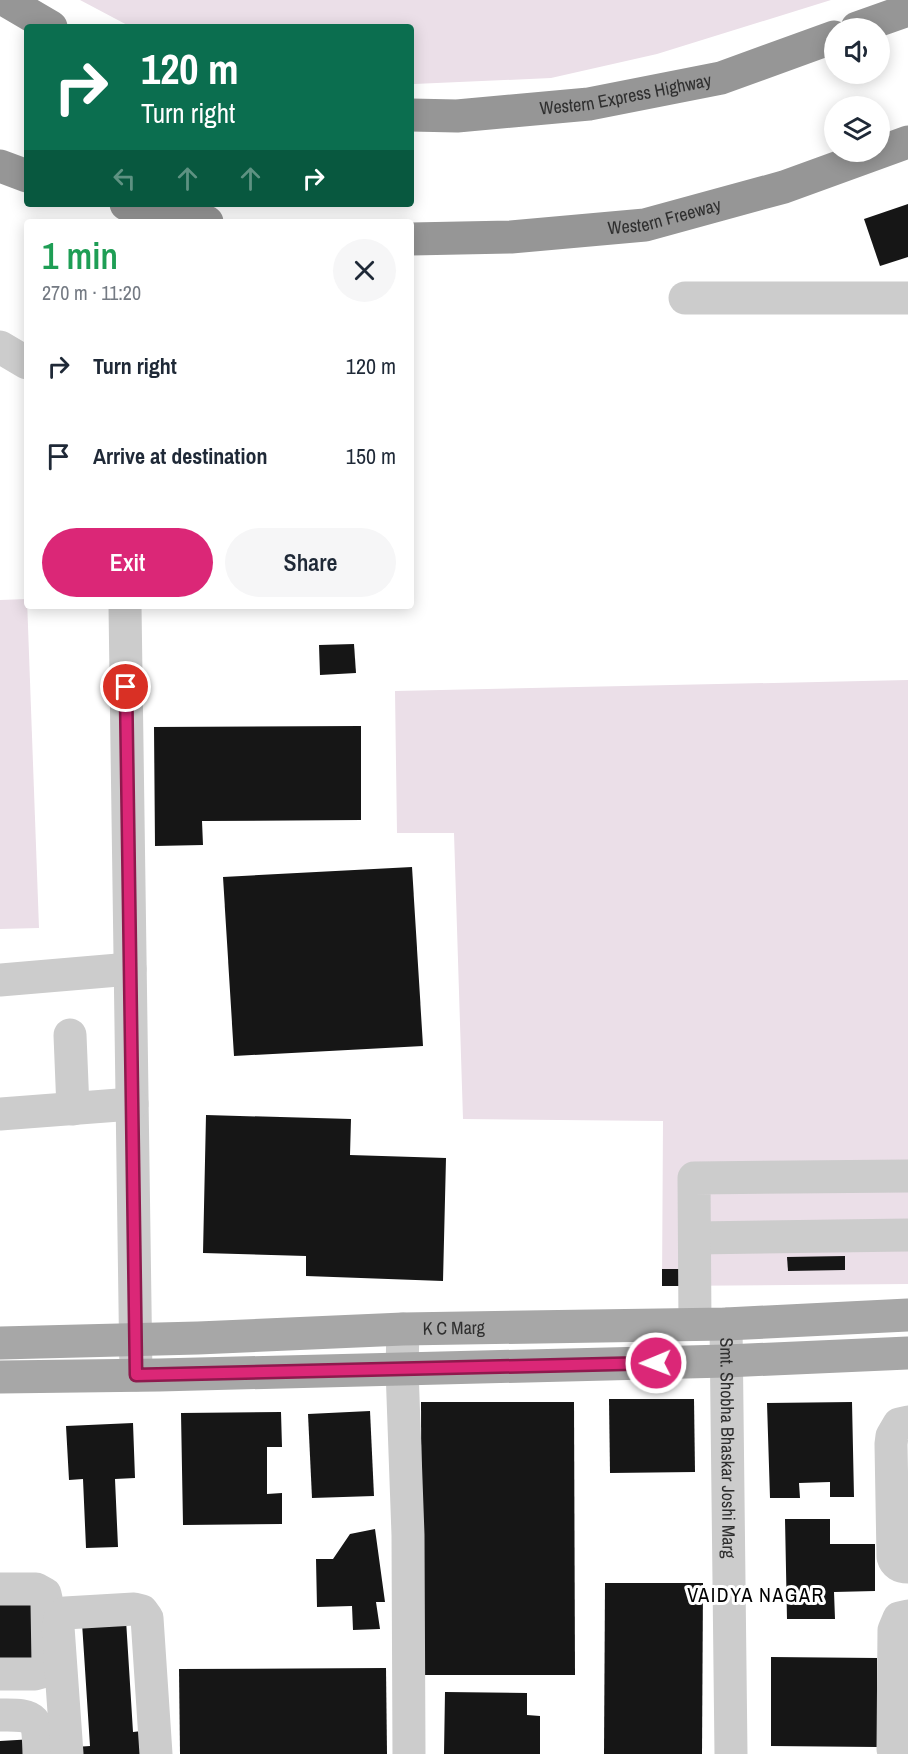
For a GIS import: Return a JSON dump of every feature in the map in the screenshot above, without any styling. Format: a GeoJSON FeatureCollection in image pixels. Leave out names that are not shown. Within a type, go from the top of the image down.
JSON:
{"type":"FeatureCollection","features":[{"type":"Feature","properties":{"kind":"highway"},"geometry":{"type":"LineString","coordinates":[[5,0],[46,24]]}},
{"type":"Feature","properties":{"kind":"highway"},"geometry":{"type":"LineString","coordinates":[[885,18],[908,10]]}},
{"type":"Feature","properties":{"kind":"highway"},"geometry":{"type":"LineString","coordinates":[[0,22],[24,32]]}},
{"type":"Feature","properties":{"kind":"highway","name":"Western Express Highway"},"geometry":{"type":"LineString","coordinates":[[414,114],[457,116],[589,104],[721,78],[824,41]]}},
{"type":"Feature","properties":{"kind":"highway","name":"Western Freeway"},"geometry":{"type":"LineString","coordinates":[[414,239],[511,237],[645,225],[784,187],[908,142]]}},
{"type":"Feature","properties":{"kind":"highway"},"geometry":{"type":"LineString","coordinates":[[0,166],[24,175]]}},
{"type":"Feature","properties":{"kind":"highway"},"geometry":{"type":"LineString","coordinates":[[138,207],[185,219]]}},
{"type":"Feature","properties":{"kind":"main road","name":"K C Marg"},"geometry":{"type":"LineString","coordinates":[[0,1344],[403,1329],[711,1324],[908,1315]]}},
{"type":"Feature","properties":{"kind":"main road"},"geometry":{"type":"LineString","coordinates":[[0,1377],[402,1370],[726,1361],[908,1353]]}},
{"type":"Feature","properties":{"kind":"street"},"geometry":{"type":"LineString","coordinates":[[685,298],[908,298]]}},
{"type":"Feature","properties":{"kind":"street"},"geometry":{"type":"LineString","coordinates":[[0,347],[24,361]]}},
{"type":"Feature","properties":{"kind":"street"},"geometry":{"type":"LineString","coordinates":[[125,609],[136,1375]]}},
{"type":"Feature","properties":{"kind":"street"},"geometry":{"type":"LineString","coordinates":[[0,980],[130,969]]}},
{"type":"Feature","properties":{"kind":"street"},"geometry":{"type":"LineString","coordinates":[[70,1035],[73,1109]]}},
{"type":"Feature","properties":{"kind":"street"},"geometry":{"type":"LineString","coordinates":[[0,1114],[132,1104]]}},
{"type":"Feature","properties":{"kind":"street","name":"Smt. Shobha Bhaskar Joshi Marg"},"geometry":{"type":"LineString","coordinates":[[731,1754],[726,1361],[711,1324],[695,1238],[694,1178],[908,1176]]}},
{"type":"Feature","properties":{"kind":"street"},"geometry":{"type":"LineString","coordinates":[[695,1238],[908,1235]]}},
{"type":"Feature","properties":{"kind":"street"},"geometry":{"type":"LineString","coordinates":[[403,1329],[410,1754]]}},
{"type":"Feature","properties":{"kind":"street"},"geometry":{"type":"LineString","coordinates":[[908,1422],[899,1425],[892,1436],[891,1444],[893,1557],[902,1567],[908,1567]]}},
{"type":"Feature","properties":{"kind":"street"},"geometry":{"type":"LineString","coordinates":[[0,1589],[36,1589],[45,1594],[48,1664],[42,1672],[35,1674],[0,1674]]}},
{"type":"Feature","properties":{"kind":"street"},"geometry":{"type":"LineString","coordinates":[[67,1754],[58,1628],[60,1619],[65,1613],[134,1609],[142,1611],[147,1618],[156,1754]]}},
{"type":"Feature","properties":{"kind":"street"},"geometry":{"type":"LineString","coordinates":[[896,1754],[893,1749],[894,1630],[899,1618],[908,1616]]}},
{"type":"Feature","properties":{"kind":"street"},"geometry":{"type":"LineString","coordinates":[[0,1715],[23,1715],[35,1722],[38,1728],[39,1754]]}},
{"type":"Feature","properties":{"kind":"shaded area"},"geometry":{"type":"Polygon","coordinates":[[[80,0],[831,0],[657,54],[551,78],[414,84],[414,24],[125,24],[80,0]]]}},
{"type":"Feature","properties":{"kind":"shaded area"},"geometry":{"type":"Polygon","coordinates":[[[24,599],[24,609],[27,609],[39,928],[0,929],[0,600],[24,599]]]}},
{"type":"Feature","properties":{"kind":"shaded area"},"geometry":{"type":"Polygon","coordinates":[[[908,680],[908,1284],[662,1286],[663,1121],[463,1119],[454,833],[397,833],[395,691],[908,680]]]}},
{"type":"Feature","properties":{"kind":"building"},"geometry":{"type":"Polygon","coordinates":[[[908,204],[908,257],[880,266],[864,219],[908,204]]]}},
{"type":"Feature","properties":{"kind":"building"},"geometry":{"type":"Polygon","coordinates":[[[354,644],[356,673],[320,675],[319,645],[354,644]]]}},
{"type":"Feature","properties":{"kind":"building"},"geometry":{"type":"Polygon","coordinates":[[[361,726],[361,820],[202,821],[203,845],[155,846],[154,727],[361,726]]]}},
{"type":"Feature","properties":{"kind":"building"},"geometry":{"type":"Polygon","coordinates":[[[412,867],[423,1046],[234,1056],[223,877],[412,867]]]}},
{"type":"Feature","properties":{"kind":"building"},"geometry":{"type":"Polygon","coordinates":[[[206,1115],[351,1119],[350,1155],[446,1158],[443,1281],[306,1276],[306,1256],[203,1253],[206,1115]]]}},
{"type":"Feature","properties":{"kind":"building"},"geometry":{"type":"Polygon","coordinates":[[[845,1256],[845,1270],[788,1271],[787,1257],[845,1256]]]}},
{"type":"Feature","properties":{"kind":"building"},"geometry":{"type":"Polygon","coordinates":[[[662,1269],[683,1269],[683,1286],[662,1286],[662,1269]]]}},
{"type":"Feature","properties":{"kind":"building"},"geometry":{"type":"Polygon","coordinates":[[[609,1399],[694,1399],[695,1472],[610,1473],[609,1399]]]}},
{"type":"Feature","properties":{"kind":"building"},"geometry":{"type":"Polygon","coordinates":[[[421,1402],[574,1402],[575,1675],[422,1675],[421,1402]]]}},
{"type":"Feature","properties":{"kind":"building"},"geometry":{"type":"Polygon","coordinates":[[[852,1402],[854,1497],[830,1497],[830,1482],[799,1483],[800,1498],[770,1498],[767,1403],[852,1402]]]}},
{"type":"Feature","properties":{"kind":"building"},"geometry":{"type":"Polygon","coordinates":[[[370,1411],[374,1496],[312,1498],[308,1414],[370,1411]]]}},
{"type":"Feature","properties":{"kind":"building"},"geometry":{"type":"Polygon","coordinates":[[[281,1412],[282,1447],[267,1447],[267,1494],[282,1493],[282,1524],[183,1525],[181,1413],[281,1412]]]}},
{"type":"Feature","properties":{"kind":"building"},"geometry":{"type":"Polygon","coordinates":[[[133,1423],[135,1478],[115,1479],[118,1547],[86,1548],[83,1479],[69,1480],[66,1426],[133,1423]]]}},
{"type":"Feature","properties":{"kind":"building"},"geometry":{"type":"Polygon","coordinates":[[[785,1519],[830,1519],[830,1544],[875,1544],[875,1591],[834,1592],[835,1619],[787,1619],[785,1519]]]}},
{"type":"Feature","properties":{"kind":"building"},"geometry":{"type":"Polygon","coordinates":[[[375,1529],[385,1602],[376,1602],[380,1629],[353,1630],[352,1606],[317,1607],[316,1559],[333,1559],[350,1534],[375,1529]]]}},
{"type":"Feature","properties":{"kind":"building"},"geometry":{"type":"Polygon","coordinates":[[[605,1583],[703,1583],[702,1754],[604,1754],[605,1583]]]}},
{"type":"Feature","properties":{"kind":"building"},"geometry":{"type":"Polygon","coordinates":[[[0,1596],[39,1596],[38,1669],[0,1669],[0,1596]]]}},
{"type":"Feature","properties":{"kind":"building"},"geometry":{"type":"Polygon","coordinates":[[[126,1620],[133,1732],[142,1731],[144,1754],[75,1754],[75,1747],[90,1746],[82,1623],[126,1620]]]}},
{"type":"Feature","properties":{"kind":"building"},"geometry":{"type":"Polygon","coordinates":[[[771,1657],[877,1658],[877,1747],[771,1746],[771,1657]]]}},
{"type":"Feature","properties":{"kind":"building"},"geometry":{"type":"Polygon","coordinates":[[[386,1668],[387,1754],[180,1754],[179,1669],[386,1668]]]}},
{"type":"Feature","properties":{"kind":"building"},"geometry":{"type":"Polygon","coordinates":[[[445,1692],[527,1693],[527,1715],[540,1716],[540,1754],[444,1754],[445,1692]]]}},
{"type":"Feature","properties":{"kind":"building"},"geometry":{"type":"Polygon","coordinates":[[[34,1739],[35,1754],[0,1754],[0,1741],[34,1739]]]}},
{"type":"Feature","properties":{"kind":"district","name":"VAIDYA NAGAR"},"geometry":{"type":"Point","coordinates":[756,1595]}},
{"type":"Feature","properties":{"kind":"route"},"geometry":{"type":"LineString","coordinates":[[126,687],[136,1375],[656,1363]]}}]}
